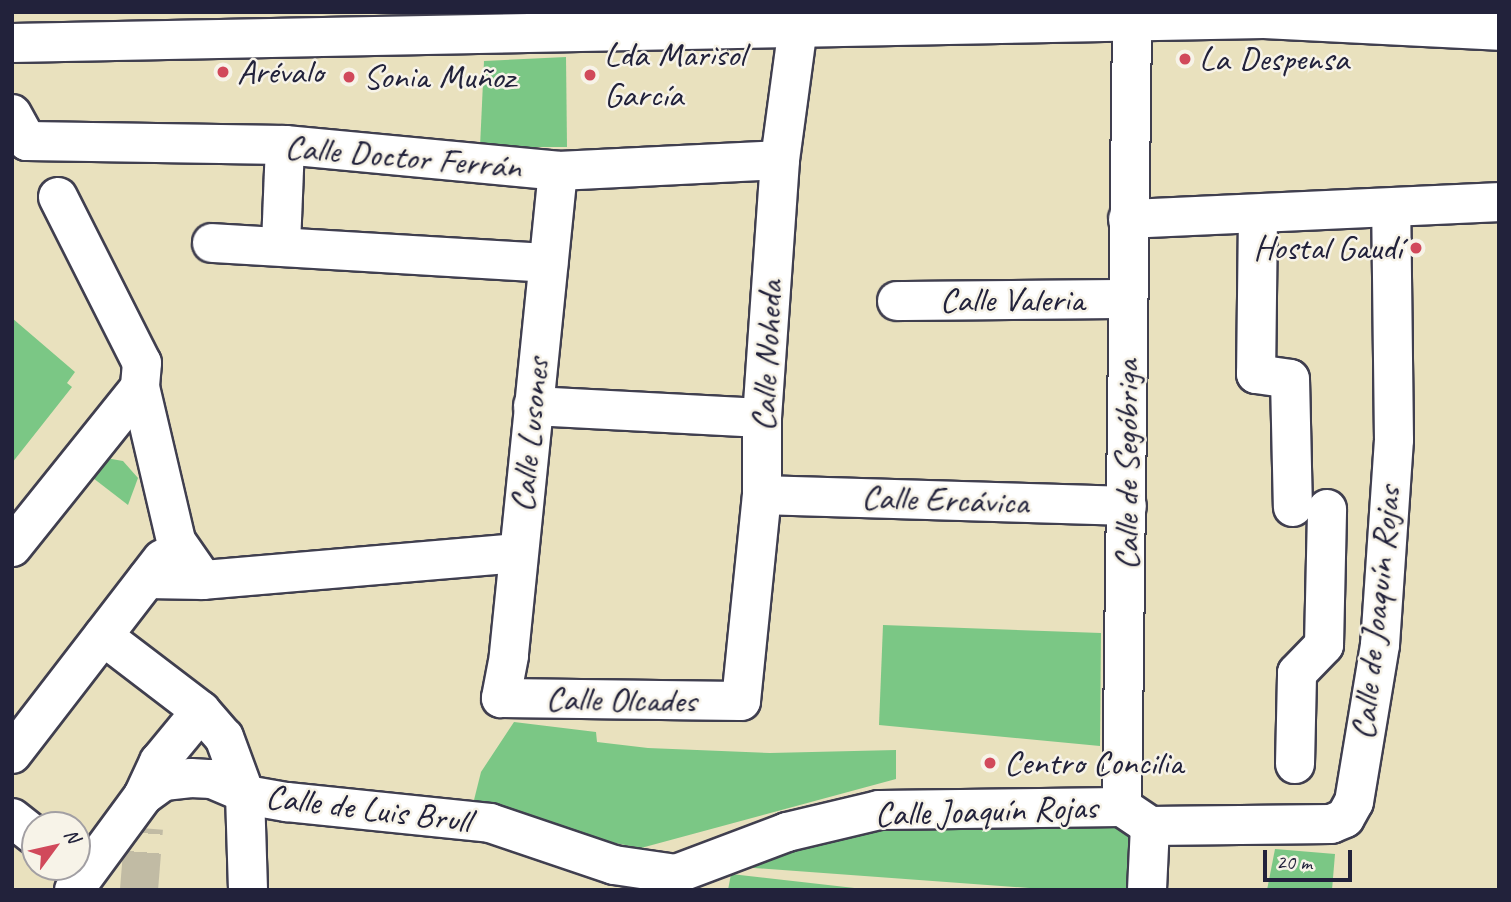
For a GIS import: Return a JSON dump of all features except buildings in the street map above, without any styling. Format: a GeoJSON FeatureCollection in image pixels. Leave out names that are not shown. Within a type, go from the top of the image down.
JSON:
{"type":"FeatureCollection","features":[{"type":"Feature","properties":{"kind":"street"},"geometry":{"type":"LineString","coordinates":[[12,43],[255,25],[851,19],[1132,25],[1246,16],[1499,31]]}},
{"type":"Feature","properties":{"kind":"street","name":"Calle Noheda"},"geometry":{"type":"LineString","coordinates":[[741,701],[762,495],[762,418],[780,160],[798,20]]}},
{"type":"Feature","properties":{"kind":"street","name":"Calle de Segóbriga"},"geometry":{"type":"LineString","coordinates":[[1132,25],[1126,299],[1127,506],[1136,817],[1147,890]]}},
{"type":"Feature","properties":{"kind":"street","name":"Calle Doctor Ferrán"},"geometry":{"type":"LineString","coordinates":[[16,122],[558,172],[780,160]]}},
{"type":"Feature","properties":{"kind":"street"},"geometry":{"type":"LineString","coordinates":[[281,245],[285,145]]}},
{"type":"Feature","properties":{"kind":"street","name":"Calle Lusones"},"geometry":{"type":"LineString","coordinates":[[501,698],[558,172]]}},
{"type":"Feature","properties":{"kind":"street"},"geometry":{"type":"LineString","coordinates":[[58,197],[142,363],[140,387],[176,541],[203,580]]}},
{"type":"Feature","properties":{"kind":"street"},"geometry":{"type":"LineString","coordinates":[[1128,219],[1499,202]]}},
{"type":"Feature","properties":{"kind":"street","name":"Calle de Joaquín Rojas"},"geometry":{"type":"LineString","coordinates":[[1136,817],[1331,824],[1345,817],[1354,802],[1380,645],[1393,452],[1391,209]]}},
{"type":"Feature","properties":{"kind":"street"},"geometry":{"type":"LineString","coordinates":[[1258,215],[1256,374],[1290,379],[1310,508],[1324,645],[1297,673],[1295,764]]}},
{"type":"Feature","properties":{"kind":"street"},"geometry":{"type":"LineString","coordinates":[[212,243],[281,245],[548,263]]}},
{"type":"Feature","properties":{"kind":"street","name":"Calle Valeria"},"geometry":{"type":"LineString","coordinates":[[897,301],[1126,299]]}},
{"type":"Feature","properties":{"kind":"street"},"geometry":{"type":"LineString","coordinates":[[13,544],[140,387]]}},
{"type":"Feature","properties":{"kind":"street"},"geometry":{"type":"LineString","coordinates":[[533,407],[762,418]]}},
{"type":"Feature","properties":{"kind":"street","name":"Calle Ercávica"},"geometry":{"type":"LineString","coordinates":[[762,495],[1127,506]]}},
{"type":"Feature","properties":{"kind":"street"},"geometry":{"type":"LineString","coordinates":[[12,754],[176,541]]}},
{"type":"Feature","properties":{"kind":"street"},"geometry":{"type":"LineString","coordinates":[[147,579],[203,580],[517,553]]}},
{"type":"Feature","properties":{"kind":"street"},"geometry":{"type":"LineString","coordinates":[[103,636],[201,711],[229,747],[246,794],[248,890]]}},
{"type":"Feature","properties":{"kind":"street","name":"Calle Olcades"},"geometry":{"type":"LineString","coordinates":[[501,698],[741,701]]}},
{"type":"Feature","properties":{"kind":"street"},"geometry":{"type":"LineString","coordinates":[[91,863],[140,811],[159,762],[201,711]]}},
{"type":"Feature","properties":{"kind":"street","name":"Calle de Luis Brull"},"geometry":{"type":"LineString","coordinates":[[140,811],[164,781],[191,778],[212,779],[246,794],[490,823]]}},
{"type":"Feature","properties":{"kind":"street","name":"Calle Joaquín Rojas"},"geometry":{"type":"LineString","coordinates":[[490,823],[592,874],[675,882],[787,832],[880,810],[1136,817]]}},
{"type":"Feature","properties":{"kind":"green space"},"geometry":{"type":"Polygon","coordinates":[[[566,57],[567,147],[480,147],[484,61],[566,57]]]}},
{"type":"Feature","properties":{"kind":"green space"},"geometry":{"type":"Polygon","coordinates":[[[12,318],[75,372],[67,383],[72,387],[12,463],[12,318]]]}},
{"type":"Feature","properties":{"kind":"green space"},"geometry":{"type":"Polygon","coordinates":[[[106,458],[123,461],[138,478],[128,505],[93,478],[106,458]]]}},
{"type":"Feature","properties":{"kind":"green space"},"geometry":{"type":"Polygon","coordinates":[[[883,625],[1101,633],[1100,746],[879,725],[883,625]]]}},
{"type":"Feature","properties":{"kind":"green space"},"geometry":{"type":"Polygon","coordinates":[[[514,722],[596,732],[597,742],[648,748],[770,753],[896,750],[896,779],[641,848],[551,831],[474,800],[481,772],[514,722]]]}},
{"type":"Feature","properties":{"kind":"green space"},"geometry":{"type":"Polygon","coordinates":[[[1114,814],[1135,841],[1132,890],[1056,890],[741,867],[882,816],[1114,814]]]}},
{"type":"Feature","properties":{"kind":"green space"},"geometry":{"type":"Polygon","coordinates":[[[1275,849],[1335,854],[1332,890],[1267,890],[1275,849]]]}},
{"type":"Feature","properties":{"kind":"green space"},"geometry":{"type":"Polygon","coordinates":[[[731,874],[872,890],[728,890],[731,874]]]}},
{"type":"Feature","properties":{"kind":"tunnel"},"geometry":{"type":"LineString","coordinates":[[139,890],[144,828]]}},
{"type":"Feature","properties":{"kind":"place","name":"La Despensa"},"geometry":{"type":"Point","coordinates":[1185,59]}},
{"type":"Feature","properties":{"kind":"place","name":"Arévalo"},"geometry":{"type":"Point","coordinates":[223,72]}},
{"type":"Feature","properties":{"kind":"place","name":"Lda Marisol García"},"geometry":{"type":"Point","coordinates":[590,75]}},
{"type":"Feature","properties":{"kind":"place","name":"Sonia Muñoz"},"geometry":{"type":"Point","coordinates":[349,77]}},
{"type":"Feature","properties":{"kind":"place","name":"Hostal Gaudí"},"geometry":{"type":"Point","coordinates":[1416,248]}},
{"type":"Feature","properties":{"kind":"place","name":"Centro Concilia"},"geometry":{"type":"Point","coordinates":[990,763]}}]}
